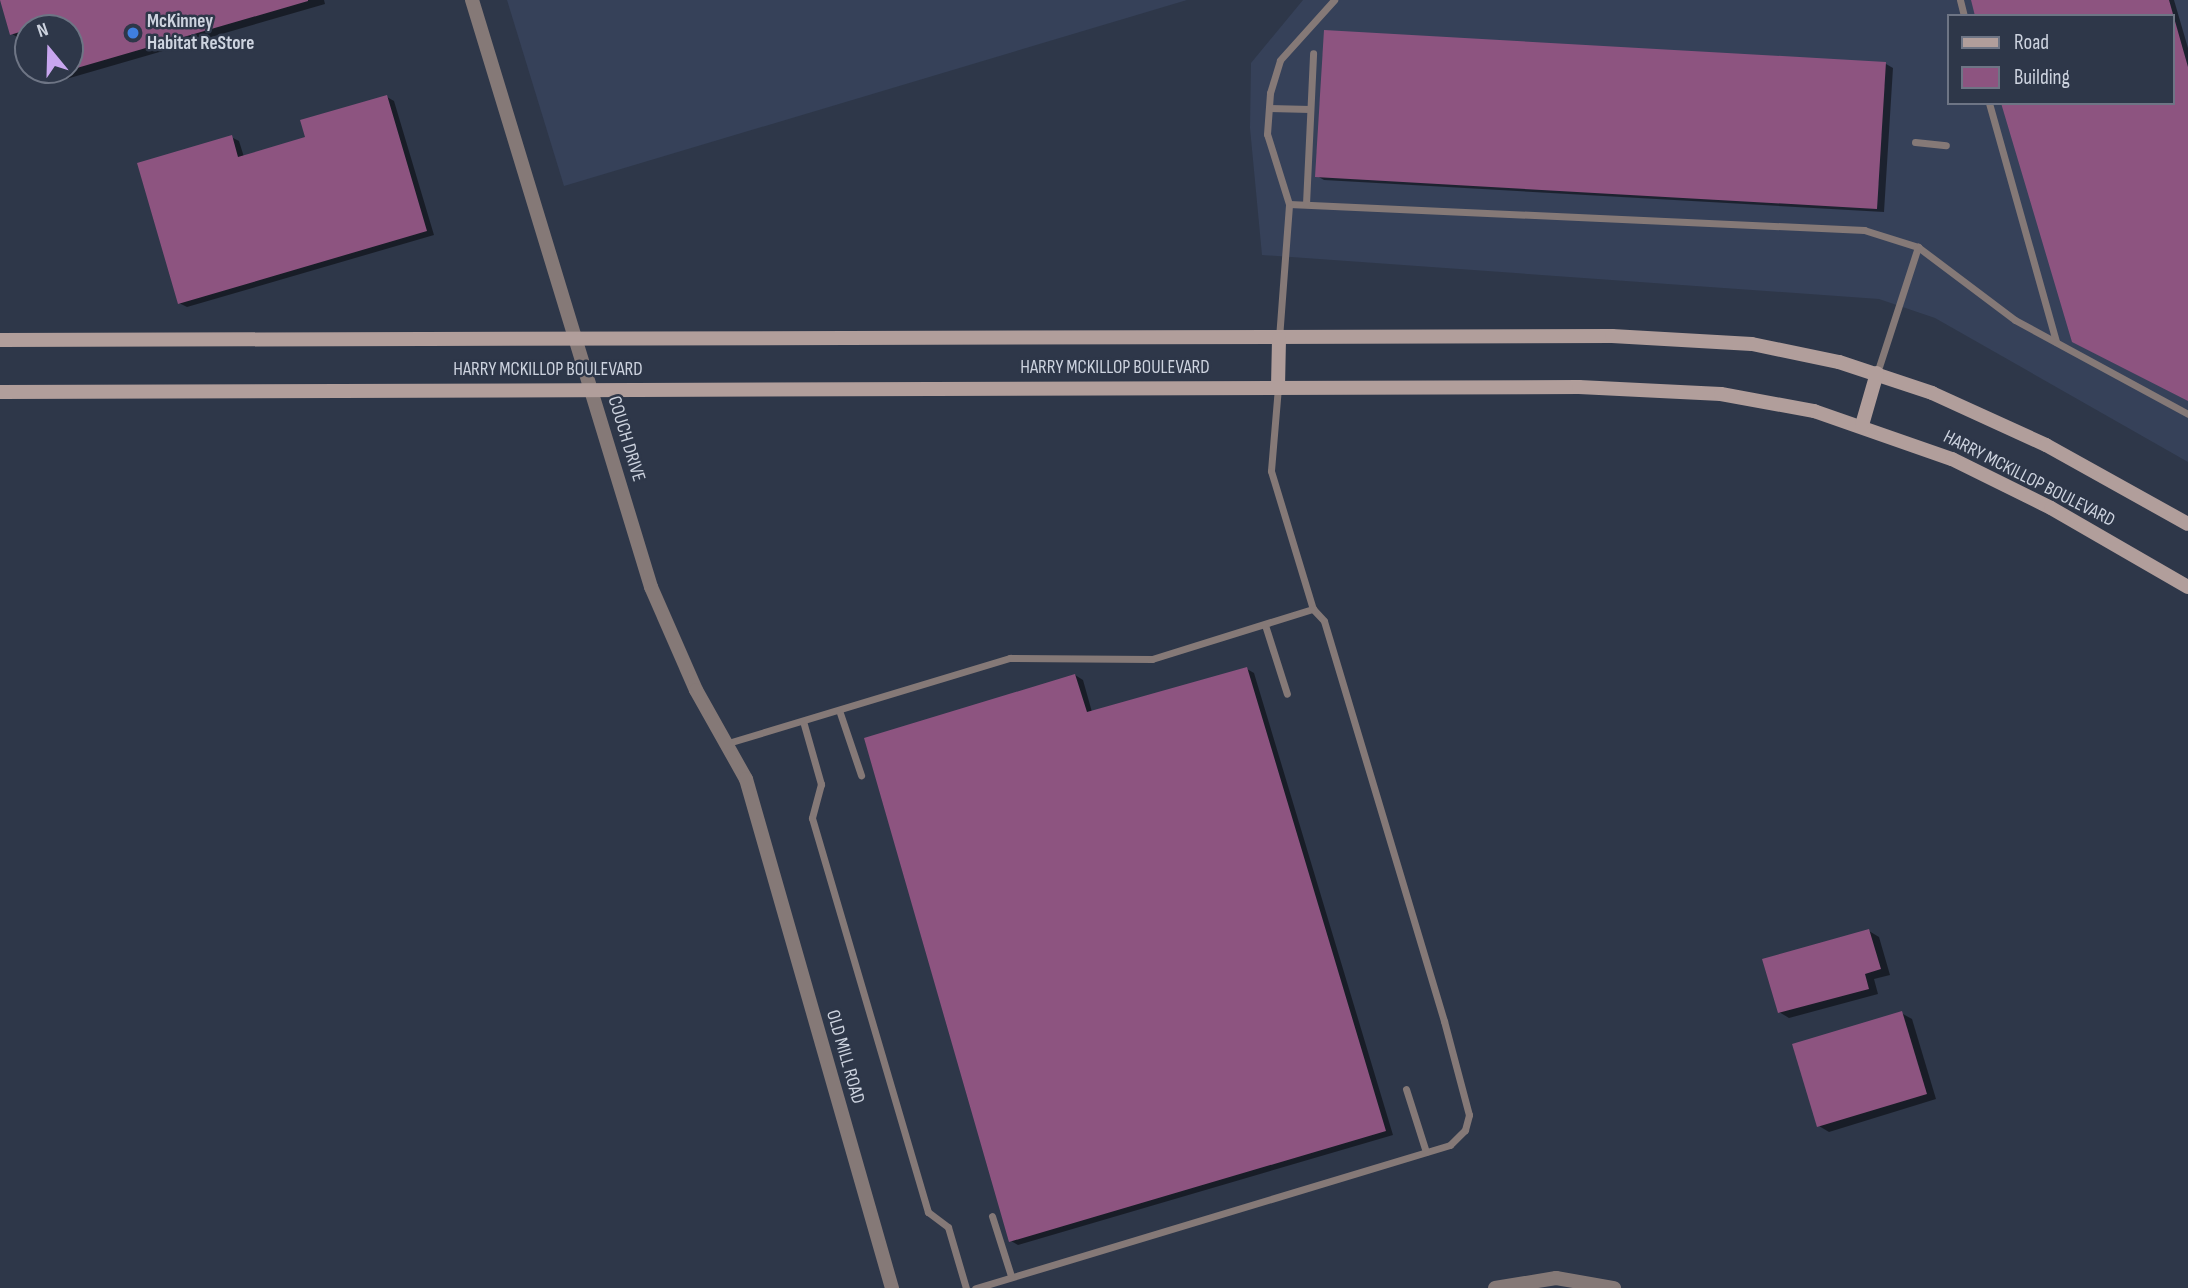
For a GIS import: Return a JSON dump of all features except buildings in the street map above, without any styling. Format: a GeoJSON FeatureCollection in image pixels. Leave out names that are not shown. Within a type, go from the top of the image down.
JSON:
{"type":"FeatureCollection","features":[{"type":"Feature","properties":{"kind":"main road","name":"HARRY MCKILLOP BOULEVARD"},"geometry":{"type":"LineString","coordinates":[[0,340],[574,336],[1279,339],[1661,337],[1752,344],[1877,373],[2024,435],[2188,524]]}},
{"type":"Feature","properties":{"kind":"main road"},"geometry":{"type":"LineString","coordinates":[[1278,387],[1279,339]]}},
{"type":"Feature","properties":{"kind":"main road"},"geometry":{"type":"LineString","coordinates":[[1862,425],[1877,373]]}},
{"type":"Feature","properties":{"kind":"main road","name":"HARRY MCKILLOP BOULEVARD"},"geometry":{"type":"LineString","coordinates":[[0,392],[1278,387],[1669,390],[1770,402],[1862,425],[2003,483],[2188,587]]}},
{"type":"Feature","properties":{"kind":"street","name":"COUCH DRIVE"},"geometry":{"type":"LineString","coordinates":[[472,0],[662,615],[696,690],[746,779],[762,835]]}},
{"type":"Feature","properties":{"kind":"street","name":"OLD MILL ROAD"},"geometry":{"type":"LineString","coordinates":[[762,835],[892,1288]]}},
{"type":"Feature","properties":{"kind":"street"},"geometry":{"type":"LineString","coordinates":[[1495,1288],[1556,1278],[1614,1288]]}},
{"type":"Feature","properties":{"kind":"lane"},"geometry":{"type":"LineString","coordinates":[[1279,339],[1289,204],[1267,134],[1269,108],[1280,60],[1334,0]]}},
{"type":"Feature","properties":{"kind":"lane"},"geometry":{"type":"LineString","coordinates":[[1306,204],[1313,53]]}},
{"type":"Feature","properties":{"kind":"lane"},"geometry":{"type":"LineString","coordinates":[[1990,105],[2056,342]]}},
{"type":"Feature","properties":{"kind":"lane"},"geometry":{"type":"LineString","coordinates":[[1269,108],[1310,109]]}},
{"type":"Feature","properties":{"kind":"lane"},"geometry":{"type":"LineString","coordinates":[[1915,142],[1945,145]]}},
{"type":"Feature","properties":{"kind":"lane"},"geometry":{"type":"LineString","coordinates":[[1289,204],[1864,230],[1917,247],[2015,320],[2188,414]]}},
{"type":"Feature","properties":{"kind":"lane"},"geometry":{"type":"LineString","coordinates":[[1877,373],[1917,247]]}},
{"type":"Feature","properties":{"kind":"lane"},"geometry":{"type":"LineString","coordinates":[[975,1288],[1450,1145],[1465,1130],[1469,1115],[1324,621],[1314,609],[1271,471],[1278,387]]}},
{"type":"Feature","properties":{"kind":"lane"},"geometry":{"type":"LineString","coordinates":[[728,743],[1010,658],[1152,659],[1314,609]]}},
{"type":"Feature","properties":{"kind":"lane"},"geometry":{"type":"LineString","coordinates":[[1265,625],[1287,694]]}},
{"type":"Feature","properties":{"kind":"lane"},"geometry":{"type":"LineString","coordinates":[[839,710],[861,775]]}},
{"type":"Feature","properties":{"kind":"lane"},"geometry":{"type":"LineString","coordinates":[[803,721],[821,783],[812,818],[928,1212],[948,1227],[966,1288]]}},
{"type":"Feature","properties":{"kind":"lane"},"geometry":{"type":"LineString","coordinates":[[1406,1090],[1426,1152]]}},
{"type":"Feature","properties":{"kind":"lane"},"geometry":{"type":"LineString","coordinates":[[992,1216],[1011,1276]]}},
{"type":"Feature","properties":{"kind":"shaded area"},"geometry":{"type":"Polygon","coordinates":[[[507,0],[1187,0],[564,186],[507,0]]]}},
{"type":"Feature","properties":{"kind":"shaded area"},"geometry":{"type":"Polygon","coordinates":[[[1303,0],[2188,0],[2188,462],[1935,318],[1879,299],[1262,255],[1250,128],[1251,63],[1303,0]]]}},
{"type":"Feature","properties":{"kind":"place","name":"McKinney Habitat ReStore"},"geometry":{"type":"Point","coordinates":[133,33]}}]}
